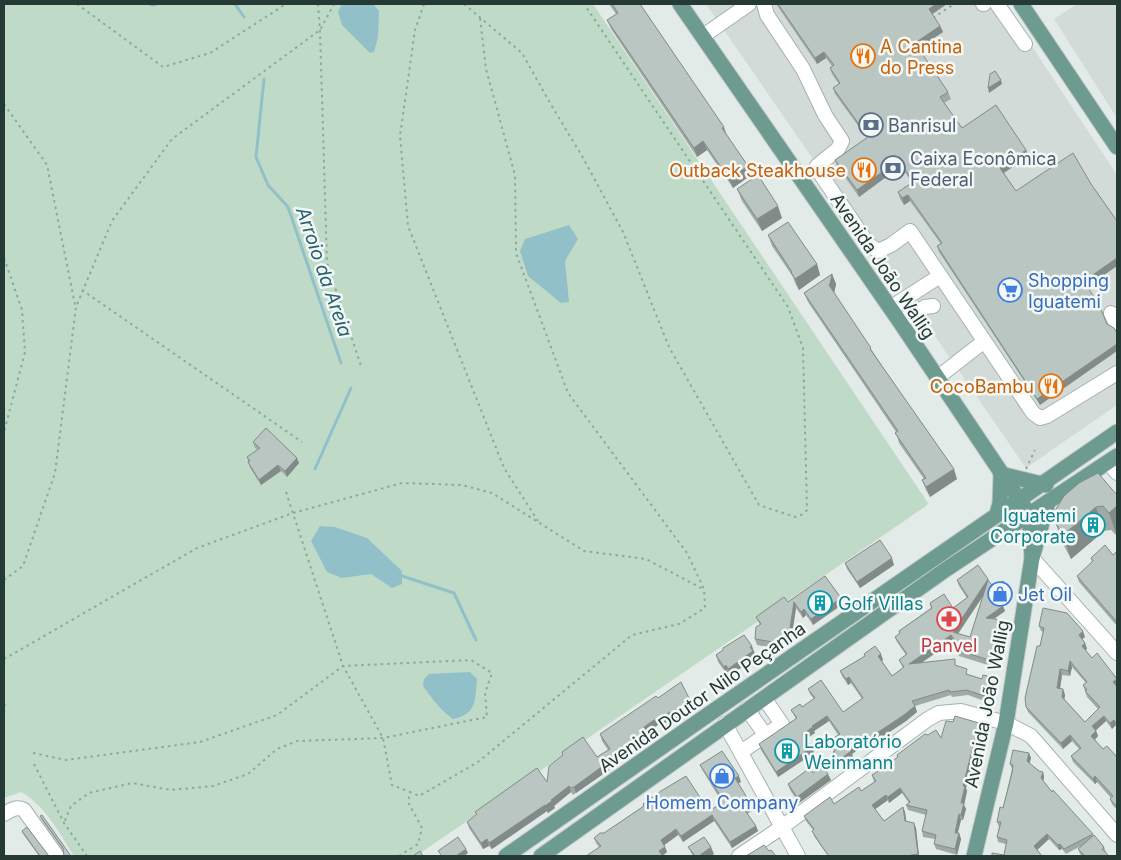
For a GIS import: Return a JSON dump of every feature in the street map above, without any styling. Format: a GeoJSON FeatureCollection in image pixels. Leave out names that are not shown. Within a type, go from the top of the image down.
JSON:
{"type":"FeatureCollection","features":[{"type":"Feature","properties":{"kind":"main road","name":"Avenida João Wallig"},"geometry":{"type":"LineString","coordinates":[[680,4],[900,322],[1019,499],[1032,550]]}},
{"type":"Feature","properties":{"kind":"main road"},"geometry":{"type":"LineString","coordinates":[[1021,4],[1117,147]]}},
{"type":"Feature","properties":{"kind":"main road","name":"Avenida Doutor Nilo Peçanha"},"geometry":{"type":"LineString","coordinates":[[506,856],[1117,432]]}},
{"type":"Feature","properties":{"kind":"main road","name":"Avenida Doutor Nilo Peçanha"},"geometry":{"type":"LineString","coordinates":[[540,856],[945,570],[1067,490],[1114,464]]}},
{"type":"Feature","properties":{"kind":"main road"},"geometry":{"type":"LineString","coordinates":[[997,514],[1000,503],[1001,474],[1067,490]]}},
{"type":"Feature","properties":{"kind":"main road","name":"Avenida João Wallig"},"geometry":{"type":"LineString","coordinates":[[974,856],[1006,723],[1032,550],[1048,502]]}},
{"type":"Feature","properties":{"kind":"main road"},"geometry":{"type":"LineString","coordinates":[[725,724],[729,709],[737,695]]}},
{"type":"Feature","properties":{"kind":"street"},"geometry":{"type":"LineString","coordinates":[[701,32],[735,4]]}},
{"type":"Feature","properties":{"kind":"street"},"geometry":{"type":"LineString","coordinates":[[701,32],[750,4]]}},
{"type":"Feature","properties":{"kind":"street"},"geometry":{"type":"LineString","coordinates":[[764,4],[767,15],[803,69],[825,114],[842,141],[838,149],[817,166],[817,169],[873,248],[878,251],[910,231],[1033,413],[1040,418],[1047,416],[1117,373]]}},
{"type":"Feature","properties":{"kind":"street"},"geometry":{"type":"LineString","coordinates":[[987,4],[1025,44]]}},
{"type":"Feature","properties":{"kind":"street"},"geometry":{"type":"LineString","coordinates":[[890,308],[940,276]]}},
{"type":"Feature","properties":{"kind":"street"},"geometry":{"type":"LineString","coordinates":[[900,322],[925,307],[933,306]]}},
{"type":"Feature","properties":{"kind":"street"},"geometry":{"type":"LineString","coordinates":[[937,378],[978,346]]}},
{"type":"Feature","properties":{"kind":"street"},"geometry":{"type":"LineString","coordinates":[[1032,550],[1117,653]]}},
{"type":"Feature","properties":{"kind":"street"},"geometry":{"type":"LineString","coordinates":[[741,752],[782,724],[764,698]]}},
{"type":"Feature","properties":{"kind":"street"},"geometry":{"type":"LineString","coordinates":[[747,709],[766,736]]}},
{"type":"Feature","properties":{"kind":"street"},"geometry":{"type":"LineString","coordinates":[[739,856],[782,827],[928,719],[939,713],[961,711],[1006,723],[1031,736],[1117,835]]}},
{"type":"Feature","properties":{"kind":"street"},"geometry":{"type":"LineString","coordinates":[[725,724],[798,856]]}},
{"type":"Feature","properties":{"kind":"street"},"geometry":{"type":"LineString","coordinates":[[4,814],[15,808],[24,810],[56,856]]}},
{"type":"Feature","properties":{"kind":"path"},"geometry":{"type":"LineString","coordinates":[[77,4],[162,67],[210,53],[286,4]]}},
{"type":"Feature","properties":{"kind":"path"},"geometry":{"type":"LineString","coordinates":[[318,4],[327,263],[360,366]]}},
{"type":"Feature","properties":{"kind":"path"},"geometry":{"type":"LineString","coordinates":[[4,580],[23,566],[55,474],[76,307],[112,221],[172,139],[320,30],[334,4]]}},
{"type":"Feature","properties":{"kind":"path"},"geometry":{"type":"LineString","coordinates":[[424,4],[415,30],[400,136],[408,226],[504,468],[540,523]]}},
{"type":"Feature","properties":{"kind":"path"},"geometry":{"type":"LineString","coordinates":[[464,4],[522,53],[582,156],[623,232],[669,347],[759,505],[795,517],[801,515],[807,510],[803,348],[788,307],[584,4]]}},
{"type":"Feature","properties":{"kind":"path"},"geometry":{"type":"LineString","coordinates":[[933,18],[954,4]]}},
{"type":"Feature","properties":{"kind":"path"},"geometry":{"type":"LineString","coordinates":[[286,492],[343,666],[384,738],[392,785],[419,796],[478,762],[632,636],[679,624],[705,608],[704,590],[687,553],[568,393],[516,253],[514,174],[486,69],[480,18]]}},
{"type":"Feature","properties":{"kind":"path"},"geometry":{"type":"LineString","coordinates":[[4,104],[47,166],[76,307]]}},
{"type":"Feature","properties":{"kind":"path"},"geometry":{"type":"LineString","coordinates":[[4,258],[22,310],[25,352],[4,432]]}},
{"type":"Feature","properties":{"kind":"path"},"geometry":{"type":"LineString","coordinates":[[82,290],[302,442]]}},
{"type":"Feature","properties":{"kind":"path"},"geometry":{"type":"LineString","coordinates":[[1020,480],[1036,450]]}},
{"type":"Feature","properties":{"kind":"path"},"geometry":{"type":"LineString","coordinates":[[4,658],[197,548],[293,513],[402,482],[462,485],[492,493],[584,551],[646,559],[704,590]]}},
{"type":"Feature","properties":{"kind":"path"},"geometry":{"type":"LineString","coordinates":[[33,753],[66,760],[200,742],[278,715],[343,666],[471,660],[492,673],[485,693],[488,717],[384,738],[297,741],[277,749],[248,774],[213,786],[171,790],[132,783],[89,793],[71,806],[64,823]]}},
{"type":"Feature","properties":{"kind":"path"},"geometry":{"type":"LineString","coordinates":[[4,706],[6,702]]}},
{"type":"Feature","properties":{"kind":"path"},"geometry":{"type":"LineString","coordinates":[[34,764],[64,823],[87,856]]}},
{"type":"Feature","properties":{"kind":"path"},"geometry":{"type":"LineString","coordinates":[[399,856],[418,844],[422,828],[408,802],[410,792]]}},
{"type":"Feature","properties":{"kind":"shaded area","name":"Shopping Iguatemi"},"geometry":{"type":"Polygon","coordinates":[[[706,4],[1004,4],[1117,175],[1117,405],[1026,468],[706,4]]]}},
{"type":"Feature","properties":{"kind":"shaded area"},"geometry":{"type":"Polygon","coordinates":[[[1077,4],[1117,4],[1117,118],[1054,19],[1077,4]]]}},
{"type":"Feature","properties":{"kind":"green space"},"geometry":{"type":"Polygon","coordinates":[[[4,4],[593,4],[928,503],[416,856],[74,856],[45,812],[30,798],[21,792],[4,798],[4,4]]]}},
{"type":"Feature","properties":{"kind":"water"},"geometry":{"type":"Polygon","coordinates":[[[342,4],[373,4],[379,11],[378,37],[374,52],[370,53],[342,25],[338,12],[342,4]]]}},
{"type":"Feature","properties":{"kind":"water"},"geometry":{"type":"Polygon","coordinates":[[[569,225],[578,239],[565,261],[569,302],[561,303],[528,276],[520,251],[525,239],[569,225]]]}},
{"type":"Feature","properties":{"kind":"water"},"geometry":{"type":"Polygon","coordinates":[[[320,526],[335,527],[367,538],[402,571],[402,584],[392,588],[371,574],[342,578],[327,572],[311,541],[320,526]]]}},
{"type":"Feature","properties":{"kind":"water"},"geometry":{"type":"Polygon","coordinates":[[[470,672],[477,679],[475,700],[467,714],[453,719],[440,708],[423,686],[424,679],[429,674],[470,672]]]}},
{"type":"Feature","properties":{"kind":"building"},"geometry":{"type":"Polygon","coordinates":[[[612,4],[640,4],[724,127],[722,128],[748,166],[729,179],[703,141],[694,148],[607,20],[618,13],[612,4]]]}},
{"type":"Feature","properties":{"kind":"building"},"geometry":{"type":"Polygon","coordinates":[[[778,4],[936,4],[929,9],[940,26],[915,43],[948,92],[940,97],[962,128],[996,105],[1026,150],[1000,168],[1016,191],[1073,153],[1091,184],[1117,221],[1117,258],[1084,281],[1100,307],[1107,324],[1114,328],[1117,333],[1117,344],[1037,399],[937,246],[942,243],[908,195],[902,198],[898,192],[913,182],[899,160],[857,190],[835,160],[868,137],[833,88],[840,83],[830,68],[834,65],[824,52],[815,58],[778,4]]]}},
{"type":"Feature","properties":{"kind":"building"},"geometry":{"type":"Polygon","coordinates":[[[995,71],[1001,80],[988,88],[990,74],[995,71]]]}},
{"type":"Feature","properties":{"kind":"building"},"geometry":{"type":"Polygon","coordinates":[[[758,175],[778,206],[757,219],[737,189],[758,175]]]}},
{"type":"Feature","properties":{"kind":"building"},"geometry":{"type":"Polygon","coordinates":[[[788,222],[817,264],[795,279],[768,235],[788,222]]]}},
{"type":"Feature","properties":{"kind":"building"},"geometry":{"type":"Polygon","coordinates":[[[832,274],[829,285],[870,349],[954,469],[926,487],[922,480],[926,478],[895,433],[898,431],[804,293],[832,274]]]}},
{"type":"Feature","properties":{"kind":"building"},"geometry":{"type":"Polygon","coordinates":[[[266,428],[297,458],[285,471],[278,465],[259,480],[247,457],[260,448],[253,442],[266,428]]]}},
{"type":"Feature","properties":{"kind":"building"},"geometry":{"type":"Polygon","coordinates":[[[1098,473],[1117,495],[1117,506],[1109,513],[1103,506],[1096,507],[1063,535],[1055,522],[1056,509],[1064,496],[1079,483],[1098,473]]]}},
{"type":"Feature","properties":{"kind":"building"},"geometry":{"type":"Polygon","coordinates":[[[880,540],[892,558],[857,582],[845,563],[880,540]]]}},
{"type":"Feature","properties":{"kind":"building"},"geometry":{"type":"Polygon","coordinates":[[[1105,545],[1113,555],[1117,551],[1116,621],[1077,576],[1093,561],[1091,558],[1105,545]]]}},
{"type":"Feature","properties":{"kind":"building"},"geometry":{"type":"Polygon","coordinates":[[[978,565],[988,579],[953,632],[970,637],[988,580],[994,588],[1003,581],[1009,591],[998,598],[1003,606],[986,618],[996,619],[1001,622],[998,629],[1001,630],[989,660],[957,650],[958,645],[951,635],[909,664],[955,659],[955,665],[967,669],[966,674],[982,679],[983,675],[991,677],[985,696],[966,690],[950,692],[949,690],[912,701],[915,706],[904,715],[871,737],[872,740],[866,744],[862,740],[849,749],[851,751],[838,761],[829,741],[840,734],[827,716],[803,734],[812,747],[776,772],[759,744],[797,718],[791,710],[800,704],[802,707],[815,698],[808,689],[821,680],[843,712],[863,698],[849,677],[846,679],[840,671],[865,656],[864,654],[875,646],[881,654],[878,656],[892,676],[904,667],[899,660],[907,654],[895,637],[900,633],[899,631],[932,608],[930,603],[944,594],[953,608],[968,597],[957,580],[978,565]]]}},
{"type":"Feature","properties":{"kind":"building"},"geometry":{"type":"Polygon","coordinates":[[[825,576],[841,598],[811,619],[804,609],[801,612],[794,602],[789,635],[785,634],[779,638],[779,643],[755,639],[756,627],[761,624],[756,617],[784,597],[788,602],[825,576]]]}},
{"type":"Feature","properties":{"kind":"building"},"geometry":{"type":"Polygon","coordinates":[[[1043,608],[1067,613],[1083,631],[1079,635],[1085,643],[1082,646],[1092,658],[1097,653],[1117,679],[1113,682],[1117,687],[1117,724],[1114,720],[1110,723],[1104,716],[1092,726],[1096,731],[1091,736],[1103,749],[1107,746],[1117,757],[1117,807],[1110,799],[1113,796],[1095,776],[1093,779],[1071,756],[1081,748],[1070,735],[1061,743],[1026,707],[1025,698],[1037,646],[1040,646],[1044,628],[1039,626],[1043,608]],[[1070,661],[1068,671],[1060,669],[1057,688],[1063,689],[1062,697],[1085,722],[1100,707],[1085,691],[1087,690],[1083,685],[1087,682],[1070,661]]]}},
{"type":"Feature","properties":{"kind":"building"},"geometry":{"type":"Polygon","coordinates":[[[744,635],[752,646],[750,647],[753,651],[728,669],[726,665],[724,667],[716,655],[723,648],[744,635]]]}},
{"type":"Feature","properties":{"kind":"building"},"geometry":{"type":"Polygon","coordinates":[[[681,682],[690,700],[671,713],[658,720],[657,718],[644,727],[646,733],[605,761],[607,763],[574,787],[571,788],[569,786],[545,806],[489,843],[487,839],[481,843],[467,822],[477,814],[475,812],[537,768],[547,782],[549,766],[563,755],[562,752],[583,737],[597,757],[610,749],[600,734],[656,696],[658,698],[681,682]]]}},
{"type":"Feature","properties":{"kind":"building"},"geometry":{"type":"Polygon","coordinates":[[[955,716],[979,723],[963,786],[965,786],[961,803],[964,803],[961,815],[959,814],[955,833],[959,833],[955,849],[934,844],[936,835],[922,831],[927,810],[906,805],[910,802],[900,788],[872,805],[884,821],[903,807],[905,821],[914,823],[918,854],[906,856],[829,856],[812,831],[814,829],[804,816],[830,797],[834,804],[859,787],[861,791],[876,781],[872,775],[898,757],[897,755],[925,734],[928,735],[936,730],[941,738],[946,721],[953,722],[955,716]]]}},
{"type":"Feature","properties":{"kind":"building"},"geometry":{"type":"Polygon","coordinates":[[[1013,750],[1029,753],[1027,761],[1043,772],[1041,778],[1052,792],[1053,790],[1093,834],[1064,849],[1047,834],[1034,846],[1042,856],[992,856],[992,853],[1004,855],[1007,840],[997,837],[1001,822],[997,822],[1000,807],[1003,808],[1012,773],[1013,765],[1010,764],[1013,750]]]}},
{"type":"Feature","properties":{"kind":"building"},"geometry":{"type":"Polygon","coordinates":[[[722,751],[739,776],[735,778],[751,804],[744,809],[756,826],[730,842],[712,815],[681,836],[676,829],[661,840],[665,847],[659,851],[663,856],[586,856],[601,846],[594,838],[600,833],[604,833],[644,806],[643,804],[661,791],[686,776],[709,811],[722,803],[719,800],[722,798],[700,765],[722,751]]]}},
{"type":"Feature","properties":{"kind":"building"},"geometry":{"type":"Polygon","coordinates":[[[823,766],[828,774],[797,797],[788,784],[810,768],[813,773],[823,766]]]}},
{"type":"Feature","properties":{"kind":"building"},"geometry":{"type":"Polygon","coordinates":[[[42,815],[71,856],[64,856],[63,848],[40,816],[42,815]]]}},
{"type":"Feature","properties":{"kind":"building"},"geometry":{"type":"Polygon","coordinates":[[[27,827],[49,856],[40,856],[22,831],[27,827]]]}},
{"type":"Feature","properties":{"kind":"building"},"geometry":{"type":"Polygon","coordinates":[[[1094,835],[1104,847],[1102,849],[1109,856],[1085,856],[1078,849],[1094,835]]]}},
{"type":"Feature","properties":{"kind":"building"},"geometry":{"type":"Polygon","coordinates":[[[458,837],[466,849],[456,856],[442,856],[438,851],[458,837]]]}},
{"type":"Feature","properties":{"kind":"building"},"geometry":{"type":"Polygon","coordinates":[[[704,837],[711,847],[699,856],[695,856],[688,847],[704,837]]]}},
{"type":"Feature","properties":{"kind":"building"},"geometry":{"type":"Polygon","coordinates":[[[764,845],[776,856],[746,856],[764,845]]]}},
{"type":"Feature","properties":{"kind":"building"},"geometry":{"type":"Polygon","coordinates":[[[420,851],[423,856],[413,856],[420,851]]]}},
{"type":"Feature","properties":{"kind":"waterway","name":"Arroio da Areia"},"geometry":{"type":"LineString","coordinates":[[150,4],[156,4]]}},
{"type":"Feature","properties":{"kind":"waterway","name":"Arroio da Areia"},"geometry":{"type":"LineString","coordinates":[[235,4],[244,17]]}},
{"type":"Feature","properties":{"kind":"waterway","name":"Arroio da Areia"},"geometry":{"type":"LineString","coordinates":[[264,79],[256,157],[268,185],[288,207],[341,363]]}},
{"type":"Feature","properties":{"kind":"waterway","name":"Arroio da Areia"},"geometry":{"type":"LineString","coordinates":[[315,469],[351,388]]}},
{"type":"Feature","properties":{"kind":"waterway","name":"Arroio da Areia"},"geometry":{"type":"LineString","coordinates":[[399,575],[454,593],[476,640]]}},
{"type":"Feature","properties":{"kind":"place","name":"A Cantina do Press"},"geometry":{"type":"Point","coordinates":[863,56]}},
{"type":"Feature","properties":{"kind":"place","name":"Banrisul"},"geometry":{"type":"Point","coordinates":[871,125]}},
{"type":"Feature","properties":{"kind":"place","name":"Caixa Econômica Federal"},"geometry":{"type":"Point","coordinates":[893,168]}},
{"type":"Feature","properties":{"kind":"place","name":"Outback Steakhouse"},"geometry":{"type":"Point","coordinates":[864,170]}},
{"type":"Feature","properties":{"kind":"place","name":"Shopping Iguatemi"},"geometry":{"type":"Point","coordinates":[1010,290]}},
{"type":"Feature","properties":{"kind":"place","name":"CocoBambu"},"geometry":{"type":"Point","coordinates":[1051,386]}},
{"type":"Feature","properties":{"kind":"place","name":"Iguatemi Corporate"},"geometry":{"type":"Point","coordinates":[1093,525]}},
{"type":"Feature","properties":{"kind":"place","name":"Jet Oil"},"geometry":{"type":"Point","coordinates":[1000,594]}},
{"type":"Feature","properties":{"kind":"place","name":"Golf Villas"},"geometry":{"type":"Point","coordinates":[820,603]}},
{"type":"Feature","properties":{"kind":"place","name":"Panvel"},"geometry":{"type":"Point","coordinates":[949,619]}},
{"type":"Feature","properties":{"kind":"place","name":"Laboratório Weinmann"},"geometry":{"type":"Point","coordinates":[787,751]}},
{"type":"Feature","properties":{"kind":"place","name":"Homem Company"},"geometry":{"type":"Point","coordinates":[722,776]}}]}
